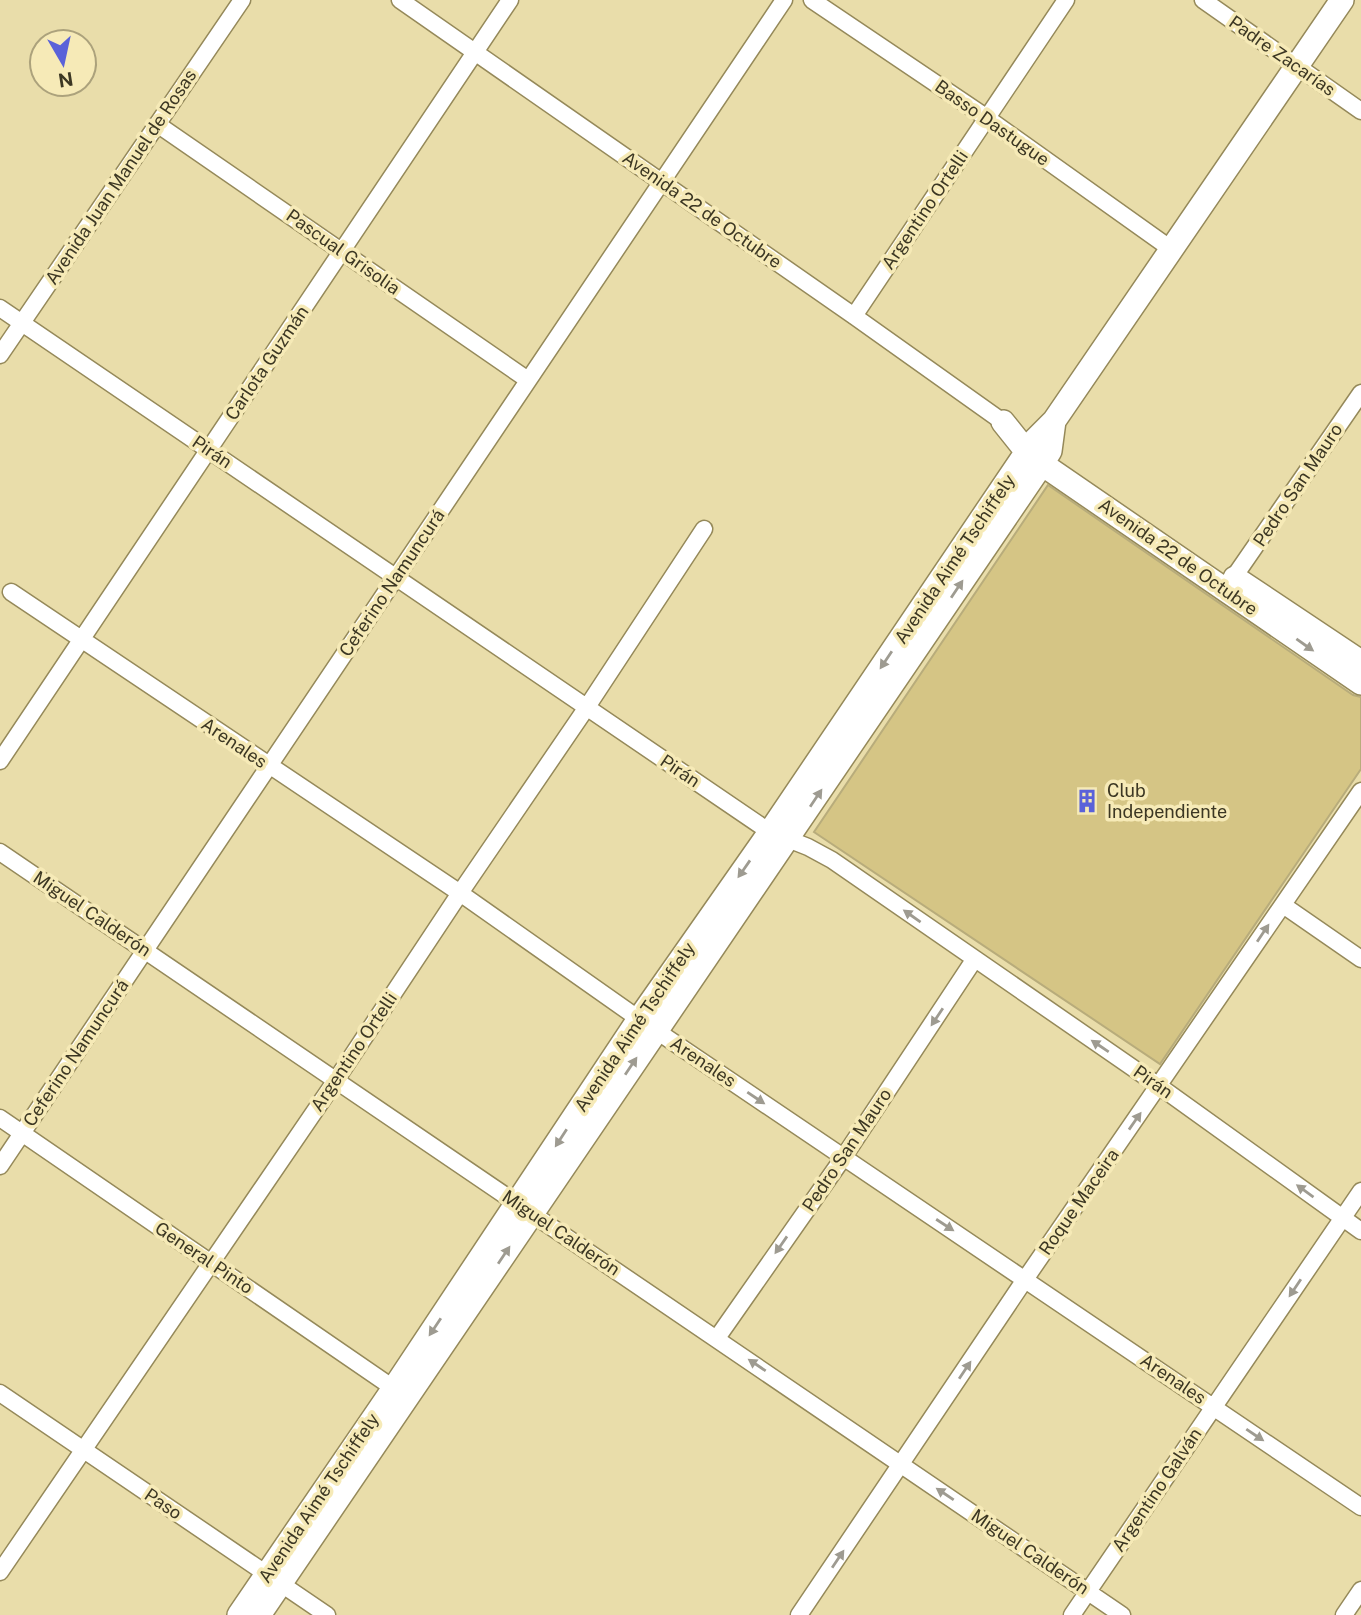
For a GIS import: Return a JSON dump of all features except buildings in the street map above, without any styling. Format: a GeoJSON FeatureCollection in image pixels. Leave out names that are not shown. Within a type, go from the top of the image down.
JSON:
{"type":"FeatureCollection","features":[{"type":"Feature","properties":{"kind":"main road"},"geometry":{"type":"LineString","coordinates":[[1171,249],[1342,0]]}},
{"type":"Feature","properties":{"kind":"main road","name":"Avenida Aimé Tschiffely"},"geometry":{"type":"LineString","coordinates":[[239,1615],[274,1579],[401,1393],[648,1024],[1038,452],[1054,421],[1171,249]]}},
{"type":"Feature","properties":{"kind":"main road","name":"Avenida 22 de Octubre"},"geometry":{"type":"LineString","coordinates":[[1003,422],[1038,452],[1361,683]]}},
{"type":"Feature","properties":{"kind":"main road","name":"Avenida 22 de Octubre"},"geometry":{"type":"LineString","coordinates":[[1038,452],[1361,662]]}},
{"type":"Feature","properties":{"kind":"main road","name":"Avenida Aimé Tschiffely"},"geometry":{"type":"LineString","coordinates":[[259,1615],[274,1579]]}},
{"type":"Feature","properties":{"kind":"street","name":"Avenida Juan Manuel de Rosas"},"geometry":{"type":"LineString","coordinates":[[0,355],[242,0]]}},
{"type":"Feature","properties":{"kind":"street","name":"Avenida 22 de Octubre"},"geometry":{"type":"LineString","coordinates":[[400,0],[1003,422]]}},
{"type":"Feature","properties":{"kind":"street","name":"Carlota Guzmán"},"geometry":{"type":"LineString","coordinates":[[0,761],[510,0]]}},
{"type":"Feature","properties":{"kind":"street","name":"Ceferino Namuncurá"},"geometry":{"type":"LineString","coordinates":[[0,1166],[784,0]]}},
{"type":"Feature","properties":{"kind":"street","name":"Basso Dastugue"},"geometry":{"type":"LineString","coordinates":[[812,0],[987,118],[1171,249]]}},
{"type":"Feature","properties":{"kind":"street","name":"Argentino Ortelli"},"geometry":{"type":"LineString","coordinates":[[855,316],[1066,0]]}},
{"type":"Feature","properties":{"kind":"street","name":"Padre Zacarías"},"geometry":{"type":"LineString","coordinates":[[1203,0],[1361,111]]}},
{"type":"Feature","properties":{"kind":"street","name":"Pascual Grisolia"},"geometry":{"type":"LineString","coordinates":[[157,124],[528,380]]}},
{"type":"Feature","properties":{"kind":"street","name":"Pirán"},"geometry":{"type":"LineString","coordinates":[[0,308],[587,708],[779,835],[832,860],[1159,1086],[1361,1231]]}},
{"type":"Feature","properties":{"kind":"street","name":"Pedro San Mauro"},"geometry":{"type":"LineString","coordinates":[[1234,577],[1361,393]]}},
{"type":"Feature","properties":{"kind":"street","name":"Argentino Ortelli"},"geometry":{"type":"LineString","coordinates":[[0,1573],[337,1080],[704,529]]}},
{"type":"Feature","properties":{"kind":"street","name":"Arenales"},"geometry":{"type":"LineString","coordinates":[[11,592],[460,893],[843,1158],[1361,1507]]}},
{"type":"Feature","properties":{"kind":"street","name":"Roque Maceira"},"geometry":{"type":"LineString","coordinates":[[799,1615],[1361,791]]}},
{"type":"Feature","properties":{"kind":"street","name":"Miguel Calderón"},"geometry":{"type":"LineString","coordinates":[[0,852],[1122,1615]]}},
{"type":"Feature","properties":{"kind":"street"},"geometry":{"type":"LineString","coordinates":[[1283,905],[1361,959]]}},
{"type":"Feature","properties":{"kind":"street","name":"Pedro San Mauro"},"geometry":{"type":"LineString","coordinates":[[717,1338],[843,1158],[974,960]]}},
{"type":"Feature","properties":{"kind":"street","name":"General Pinto"},"geometry":{"type":"LineString","coordinates":[[0,1118],[401,1393]]}},
{"type":"Feature","properties":{"kind":"street","name":"Argentino Galván"},"geometry":{"type":"LineString","coordinates":[[1072,1615],[1361,1192]]}},
{"type":"Feature","properties":{"kind":"street","name":"Paso"},"geometry":{"type":"LineString","coordinates":[[0,1393],[327,1615]]}},
{"type":"Feature","properties":{"kind":"street"},"geometry":{"type":"LineString","coordinates":[[1344,1615],[1361,1590]]}},
{"type":"Feature","properties":{"kind":"place","name":"Club Independiente"},"geometry":{"type":"Point","coordinates":[1087,801]}}]}
